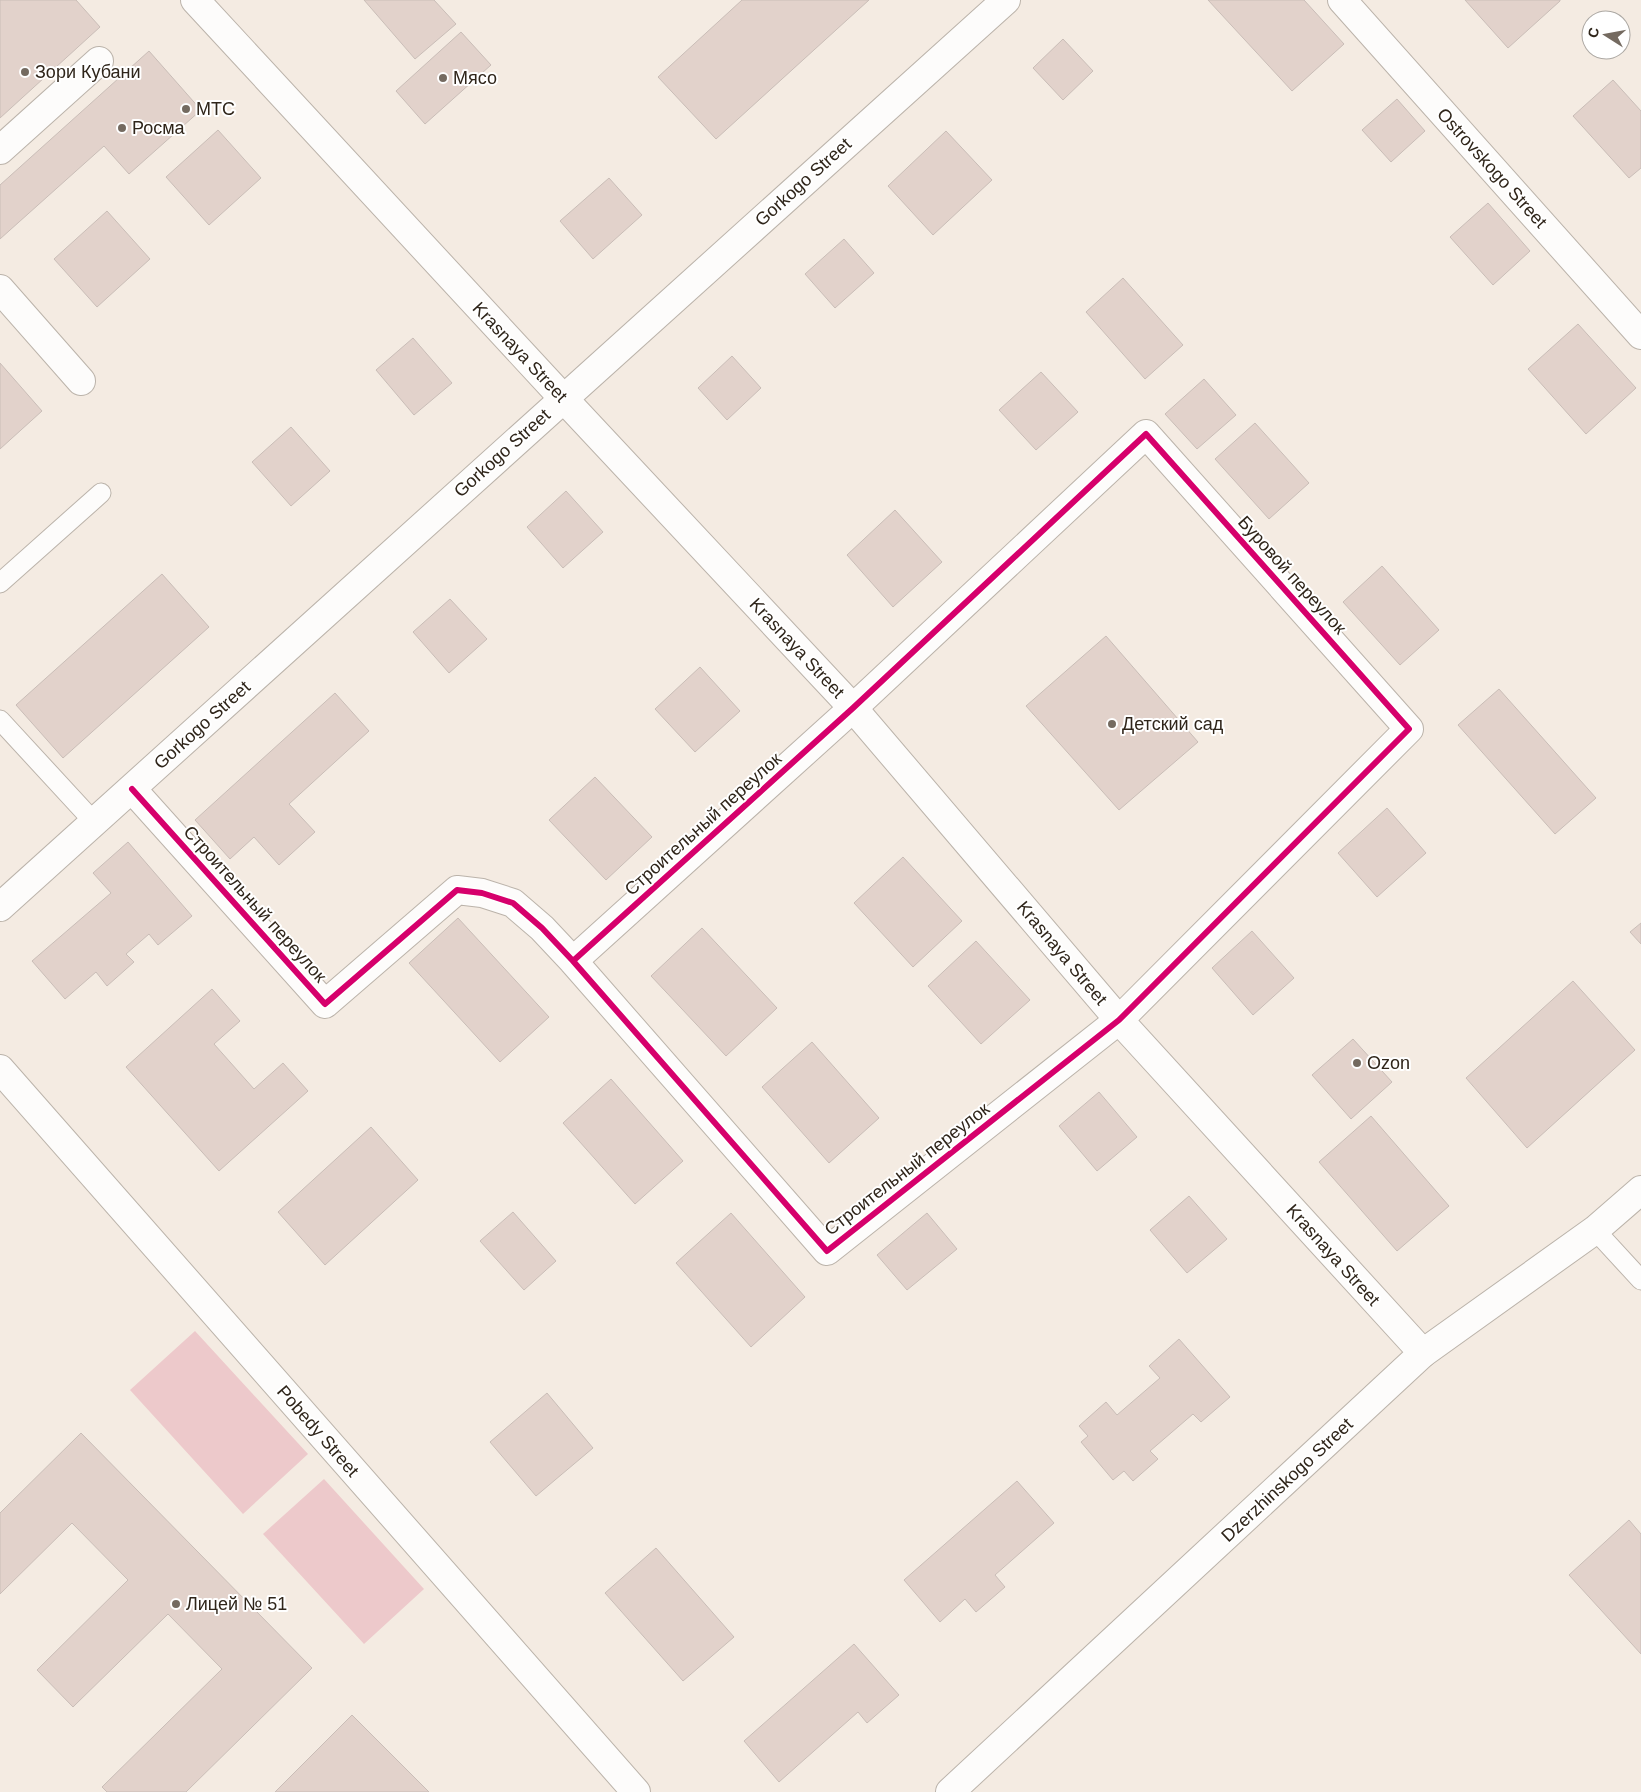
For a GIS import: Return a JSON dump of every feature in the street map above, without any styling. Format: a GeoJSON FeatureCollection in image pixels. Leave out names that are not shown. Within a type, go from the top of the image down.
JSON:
{"type":"FeatureCollection","features":[{"type":"Feature","properties":{"kind":"street","name":"Krasnaya Street"},"geometry":{"type":"LineString","coordinates":[[196,0],[562,398],[853,708],[1119,1020],[1423,1353]]}},
{"type":"Feature","properties":{"kind":"street","name":"Gorkogo Street"},"geometry":{"type":"LineString","coordinates":[[0,907],[562,398],[1006,0]]}},
{"type":"Feature","properties":{"kind":"street","name":"Ostrovskogo Street"},"geometry":{"type":"LineString","coordinates":[[1342,0],[1641,335]]}},
{"type":"Feature","properties":{"kind":"street"},"geometry":{"type":"LineString","coordinates":[[0,150],[99,61]]}},
{"type":"Feature","properties":{"kind":"street"},"geometry":{"type":"LineString","coordinates":[[0,289],[81,382]]}},
{"type":"Feature","properties":{"kind":"street","name":"Буровой переулок"},"geometry":{"type":"LineString","coordinates":[[853,708],[1146,434],[1409,729],[1119,1020]]}},
{"type":"Feature","properties":{"kind":"street","name":"Строительный переулок"},"geometry":{"type":"LineString","coordinates":[[573,961],[853,708]]}},
{"type":"Feature","properties":{"kind":"street","name":"Строительный переулок"},"geometry":{"type":"LineString","coordinates":[[132,789],[325,1004],[457,890],[482,893],[513,903],[542,928],[573,961],[827,1251],[1119,1020]]}},
{"type":"Feature","properties":{"kind":"street","name":"Pobedy Street"},"geometry":{"type":"LineString","coordinates":[[0,1069],[636,1792]]}},
{"type":"Feature","properties":{"kind":"street","name":"Dzerzhinskogo Street"},"geometry":{"type":"LineString","coordinates":[[950,1792],[1423,1353],[1595,1230],[1641,1190]]}},
{"type":"Feature","properties":{"kind":"lane"},"geometry":{"type":"LineString","coordinates":[[0,583],[101,493]]}},
{"type":"Feature","properties":{"kind":"lane"},"geometry":{"type":"LineString","coordinates":[[0,720],[94,822]]}},
{"type":"Feature","properties":{"kind":"lane"},"geometry":{"type":"LineString","coordinates":[[1595,1230],[1641,1280]]}},
{"type":"Feature","properties":{"kind":"shaded area"},"geometry":{"type":"Polygon","coordinates":[[[195,1331],[308,1454],[243,1514],[130,1390],[195,1331]]]}},
{"type":"Feature","properties":{"kind":"shaded area"},"geometry":{"type":"Polygon","coordinates":[[[324,1479],[424,1589],[364,1644],[263,1534],[324,1479]]]}},
{"type":"Feature","properties":{"kind":"building","name":"Зори Кубани"},"geometry":{"type":"Polygon","coordinates":[[[0,0],[76,0],[100,27],[0,118],[0,0]]]}},
{"type":"Feature","properties":{"kind":"building"},"geometry":{"type":"Polygon","coordinates":[[[364,0],[434,0],[456,24],[415,59],[364,0]]]}},
{"type":"Feature","properties":{"kind":"building"},"geometry":{"type":"Polygon","coordinates":[[[742,0],[869,0],[716,139],[658,77],[742,0]]]}},
{"type":"Feature","properties":{"kind":"building"},"geometry":{"type":"Polygon","coordinates":[[[1208,0],[1304,0],[1344,44],[1292,91],[1208,0]]]}},
{"type":"Feature","properties":{"kind":"building"},"geometry":{"type":"Polygon","coordinates":[[[1465,0],[1560,0],[1560,1],[1508,48],[1465,0]]]}},
{"type":"Feature","properties":{"kind":"building","name":"Мясо"},"geometry":{"type":"Polygon","coordinates":[[[461,32],[491,65],[425,124],[396,91],[461,32]]]}},
{"type":"Feature","properties":{"kind":"building"},"geometry":{"type":"Polygon","coordinates":[[[1063,39],[1093,71],[1063,100],[1033,68],[1063,39]]]}},
{"type":"Feature","properties":{"kind":"building","name":"Росма"},"geometry":{"type":"Polygon","coordinates":[[[149,51],[201,110],[129,174],[104,146],[0,239],[0,185],[149,51]]]}},
{"type":"Feature","properties":{"kind":"building"},"geometry":{"type":"Polygon","coordinates":[[[1613,80],[1641,111],[1641,168],[1629,178],[1573,116],[1613,80]]]}},
{"type":"Feature","properties":{"kind":"building"},"geometry":{"type":"Polygon","coordinates":[[[1397,99],[1425,131],[1391,162],[1362,130],[1397,99]]]}},
{"type":"Feature","properties":{"kind":"building"},"geometry":{"type":"Polygon","coordinates":[[[218,130],[261,178],[209,225],[166,177],[218,130]]]}},
{"type":"Feature","properties":{"kind":"building"},"geometry":{"type":"Polygon","coordinates":[[[946,131],[992,180],[933,235],[888,186],[946,131]]]}},
{"type":"Feature","properties":{"kind":"building"},"geometry":{"type":"Polygon","coordinates":[[[609,178],[642,215],[593,259],[560,221],[609,178]]]}},
{"type":"Feature","properties":{"kind":"building"},"geometry":{"type":"Polygon","coordinates":[[[1488,203],[1530,251],[1493,285],[1450,237],[1488,203]]]}},
{"type":"Feature","properties":{"kind":"building"},"geometry":{"type":"Polygon","coordinates":[[[107,211],[150,259],[97,307],[54,259],[107,211]]]}},
{"type":"Feature","properties":{"kind":"building"},"geometry":{"type":"Polygon","coordinates":[[[844,239],[874,273],[835,308],[805,274],[844,239]]]}},
{"type":"Feature","properties":{"kind":"building"},"geometry":{"type":"Polygon","coordinates":[[[1123,278],[1183,345],[1145,379],[1086,312],[1123,278]]]}},
{"type":"Feature","properties":{"kind":"building"},"geometry":{"type":"Polygon","coordinates":[[[1578,324],[1636,388],[1586,434],[1528,369],[1578,324]]]}},
{"type":"Feature","properties":{"kind":"building"},"geometry":{"type":"Polygon","coordinates":[[[413,338],[452,383],[414,415],[376,370],[413,338]]]}},
{"type":"Feature","properties":{"kind":"building"},"geometry":{"type":"Polygon","coordinates":[[[732,356],[761,388],[727,420],[698,388],[732,356]]]}},
{"type":"Feature","properties":{"kind":"building"},"geometry":{"type":"Polygon","coordinates":[[[0,363],[42,411],[0,449],[0,363]]]}},
{"type":"Feature","properties":{"kind":"building"},"geometry":{"type":"Polygon","coordinates":[[[1041,372],[1078,412],[1036,450],[999,410],[1041,372]]]}},
{"type":"Feature","properties":{"kind":"building"},"geometry":{"type":"Polygon","coordinates":[[[1204,379],[1236,415],[1197,449],[1165,414],[1204,379]]]}},
{"type":"Feature","properties":{"kind":"building"},"geometry":{"type":"Polygon","coordinates":[[[1255,423],[1309,483],[1269,519],[1215,459],[1255,423]]]}},
{"type":"Feature","properties":{"kind":"building"},"geometry":{"type":"Polygon","coordinates":[[[291,427],[330,471],[291,506],[252,462],[291,427]]]}},
{"type":"Feature","properties":{"kind":"building"},"geometry":{"type":"Polygon","coordinates":[[[566,491],[603,532],[563,568],[527,527],[566,491]]]}},
{"type":"Feature","properties":{"kind":"building"},"geometry":{"type":"Polygon","coordinates":[[[895,510],[942,562],[893,607],[847,555],[895,510]]]}},
{"type":"Feature","properties":{"kind":"building"},"geometry":{"type":"Polygon","coordinates":[[[1382,566],[1439,630],[1400,665],[1343,602],[1382,566]]]}},
{"type":"Feature","properties":{"kind":"building"},"geometry":{"type":"Polygon","coordinates":[[[162,574],[209,627],[63,758],[16,705],[162,574]]]}},
{"type":"Feature","properties":{"kind":"building"},"geometry":{"type":"Polygon","coordinates":[[[450,599],[487,639],[449,673],[413,632],[450,599]]]}},
{"type":"Feature","properties":{"kind":"building","name":"Детский сад"},"geometry":{"type":"Polygon","coordinates":[[[1106,636],[1198,742],[1119,810],[1026,706],[1106,636]]]}},
{"type":"Feature","properties":{"kind":"building"},"geometry":{"type":"Polygon","coordinates":[[[700,667],[740,711],[695,752],[655,709],[700,667]]]}},
{"type":"Feature","properties":{"kind":"building"},"geometry":{"type":"Polygon","coordinates":[[[1499,689],[1596,798],[1555,834],[1458,725],[1499,689]]]}},
{"type":"Feature","properties":{"kind":"building"},"geometry":{"type":"Polygon","coordinates":[[[335,693],[369,731],[289,804],[315,832],[279,865],[254,837],[230,859],[195,820],[335,693]]]}},
{"type":"Feature","properties":{"kind":"building"},"geometry":{"type":"Polygon","coordinates":[[[595,777],[652,837],[606,880],[549,820],[595,777]]]}},
{"type":"Feature","properties":{"kind":"building"},"geometry":{"type":"Polygon","coordinates":[[[1387,808],[1426,853],[1377,897],[1338,853],[1387,808]]]}},
{"type":"Feature","properties":{"kind":"building"},"geometry":{"type":"Polygon","coordinates":[[[128,842],[192,916],[158,945],[149,934],[126,954],[134,962],[107,986],[96,972],[65,999],[32,961],[111,893],[93,873],[128,842]]]}},
{"type":"Feature","properties":{"kind":"building"},"geometry":{"type":"Polygon","coordinates":[[[903,857],[962,921],[913,967],[854,903],[903,857]]]}},
{"type":"Feature","properties":{"kind":"building"},"geometry":{"type":"Polygon","coordinates":[[[458,918],[549,1017],[500,1062],[409,963],[458,918]]]}},
{"type":"Feature","properties":{"kind":"building"},"geometry":{"type":"Polygon","coordinates":[[[1641,923],[1641,944],[1630,932],[1641,923]]]}},
{"type":"Feature","properties":{"kind":"building"},"geometry":{"type":"Polygon","coordinates":[[[702,928],[777,1008],[726,1056],[651,976],[702,928]]]}},
{"type":"Feature","properties":{"kind":"building"},"geometry":{"type":"Polygon","coordinates":[[[1252,931],[1294,978],[1253,1015],[1212,968],[1252,931]]]}},
{"type":"Feature","properties":{"kind":"building"},"geometry":{"type":"Polygon","coordinates":[[[976,941],[1030,1000],[981,1044],[928,986],[976,941]]]}},
{"type":"Feature","properties":{"kind":"building"},"geometry":{"type":"Polygon","coordinates":[[[1573,981],[1635,1050],[1527,1148],[1466,1078],[1573,981]]]}},
{"type":"Feature","properties":{"kind":"building"},"geometry":{"type":"Polygon","coordinates":[[[212,989],[240,1021],[214,1044],[254,1089],[283,1063],[308,1091],[219,1171],[126,1067],[212,989]]]}},
{"type":"Feature","properties":{"kind":"building"},"geometry":{"type":"Polygon","coordinates":[[[1353,1039],[1392,1082],[1351,1119],[1312,1075],[1353,1039]]]}},
{"type":"Feature","properties":{"kind":"building"},"geometry":{"type":"Polygon","coordinates":[[[812,1042],[879,1118],[829,1163],[762,1087],[812,1042]]]}},
{"type":"Feature","properties":{"kind":"building"},"geometry":{"type":"Polygon","coordinates":[[[611,1079],[683,1161],[635,1204],[563,1123],[611,1079]]]}},
{"type":"Feature","properties":{"kind":"building"},"geometry":{"type":"Polygon","coordinates":[[[1099,1092],[1137,1137],[1097,1171],[1059,1126],[1099,1092]]]}},
{"type":"Feature","properties":{"kind":"building"},"geometry":{"type":"Polygon","coordinates":[[[1371,1116],[1449,1206],[1397,1251],[1319,1162],[1371,1116]]]}},
{"type":"Feature","properties":{"kind":"building"},"geometry":{"type":"Polygon","coordinates":[[[371,1127],[418,1180],[325,1265],[278,1212],[371,1127]]]}},
{"type":"Feature","properties":{"kind":"building"},"geometry":{"type":"Polygon","coordinates":[[[1189,1196],[1227,1239],[1187,1273],[1150,1230],[1189,1196]]]}},
{"type":"Feature","properties":{"kind":"building"},"geometry":{"type":"Polygon","coordinates":[[[513,1212],[556,1261],[524,1290],[480,1241],[513,1212]]]}},
{"type":"Feature","properties":{"kind":"building"},"geometry":{"type":"Polygon","coordinates":[[[731,1213],[805,1297],[751,1347],[676,1263],[731,1213]]]}},
{"type":"Feature","properties":{"kind":"building"},"geometry":{"type":"Polygon","coordinates":[[[927,1213],[957,1249],[907,1290],[877,1255],[927,1213]]]}},
{"type":"Feature","properties":{"kind":"building"},"geometry":{"type":"Polygon","coordinates":[[[1179,1339],[1230,1397],[1201,1422],[1193,1414],[1150,1451],[1158,1459],[1133,1481],[1124,1471],[1113,1480],[1081,1442],[1088,1436],[1079,1426],[1106,1402],[1117,1415],[1160,1378],[1149,1366],[1179,1339]]]}},
{"type":"Feature","properties":{"kind":"building"},"geometry":{"type":"Polygon","coordinates":[[[547,1393],[593,1448],[536,1496],[490,1442],[547,1393]]]}},
{"type":"Feature","properties":{"kind":"building","name":"Лицей № 51"},"geometry":{"type":"Polygon","coordinates":[[[81,1433],[312,1668],[186,1792],[107,1792],[102,1787],[222,1669],[168,1614],[73,1707],[37,1670],[128,1580],[72,1523],[0,1594],[0,1513],[81,1433]]]}},
{"type":"Feature","properties":{"kind":"building"},"geometry":{"type":"Polygon","coordinates":[[[1017,1481],[1054,1523],[995,1575],[1005,1587],[976,1612],[965,1599],[940,1622],[904,1580],[1017,1481]]]}},
{"type":"Feature","properties":{"kind":"building"},"geometry":{"type":"Polygon","coordinates":[[[1629,1520],[1641,1534],[1641,1654],[1569,1575],[1629,1520]]]}},
{"type":"Feature","properties":{"kind":"building"},"geometry":{"type":"Polygon","coordinates":[[[656,1548],[734,1637],[683,1681],[605,1593],[656,1548]]]}},
{"type":"Feature","properties":{"kind":"building"},"geometry":{"type":"Polygon","coordinates":[[[854,1644],[899,1695],[867,1723],[858,1712],[779,1782],[744,1741],[854,1644]]]}},
{"type":"Feature","properties":{"kind":"building"},"geometry":{"type":"Polygon","coordinates":[[[352,1715],[429,1792],[275,1792],[352,1715]]]}},
{"type":"Feature","properties":{"kind":"cycle path"},"geometry":{"type":"LineString","coordinates":[[132,789],[325,1004],[457,890],[482,893],[513,903],[542,928],[573,961],[827,1251],[1119,1020],[1409,729],[1146,434],[853,708],[573,961]]}},
{"type":"Feature","properties":{"kind":"place","name":"Зори Кубани"},"geometry":{"type":"Point","coordinates":[25,72]}},
{"type":"Feature","properties":{"kind":"place","name":"Мясо"},"geometry":{"type":"Point","coordinates":[443,78]}},
{"type":"Feature","properties":{"kind":"place","name":"МТС"},"geometry":{"type":"Point","coordinates":[186,109]}},
{"type":"Feature","properties":{"kind":"place","name":"Росма"},"geometry":{"type":"Point","coordinates":[122,128]}},
{"type":"Feature","properties":{"kind":"place","name":"Детский сад"},"geometry":{"type":"Point","coordinates":[1112,724]}},
{"type":"Feature","properties":{"kind":"place","name":"Ozon"},"geometry":{"type":"Point","coordinates":[1357,1063]}},
{"type":"Feature","properties":{"kind":"place","name":"Лицей № 51"},"geometry":{"type":"Point","coordinates":[176,1604]}}]}
